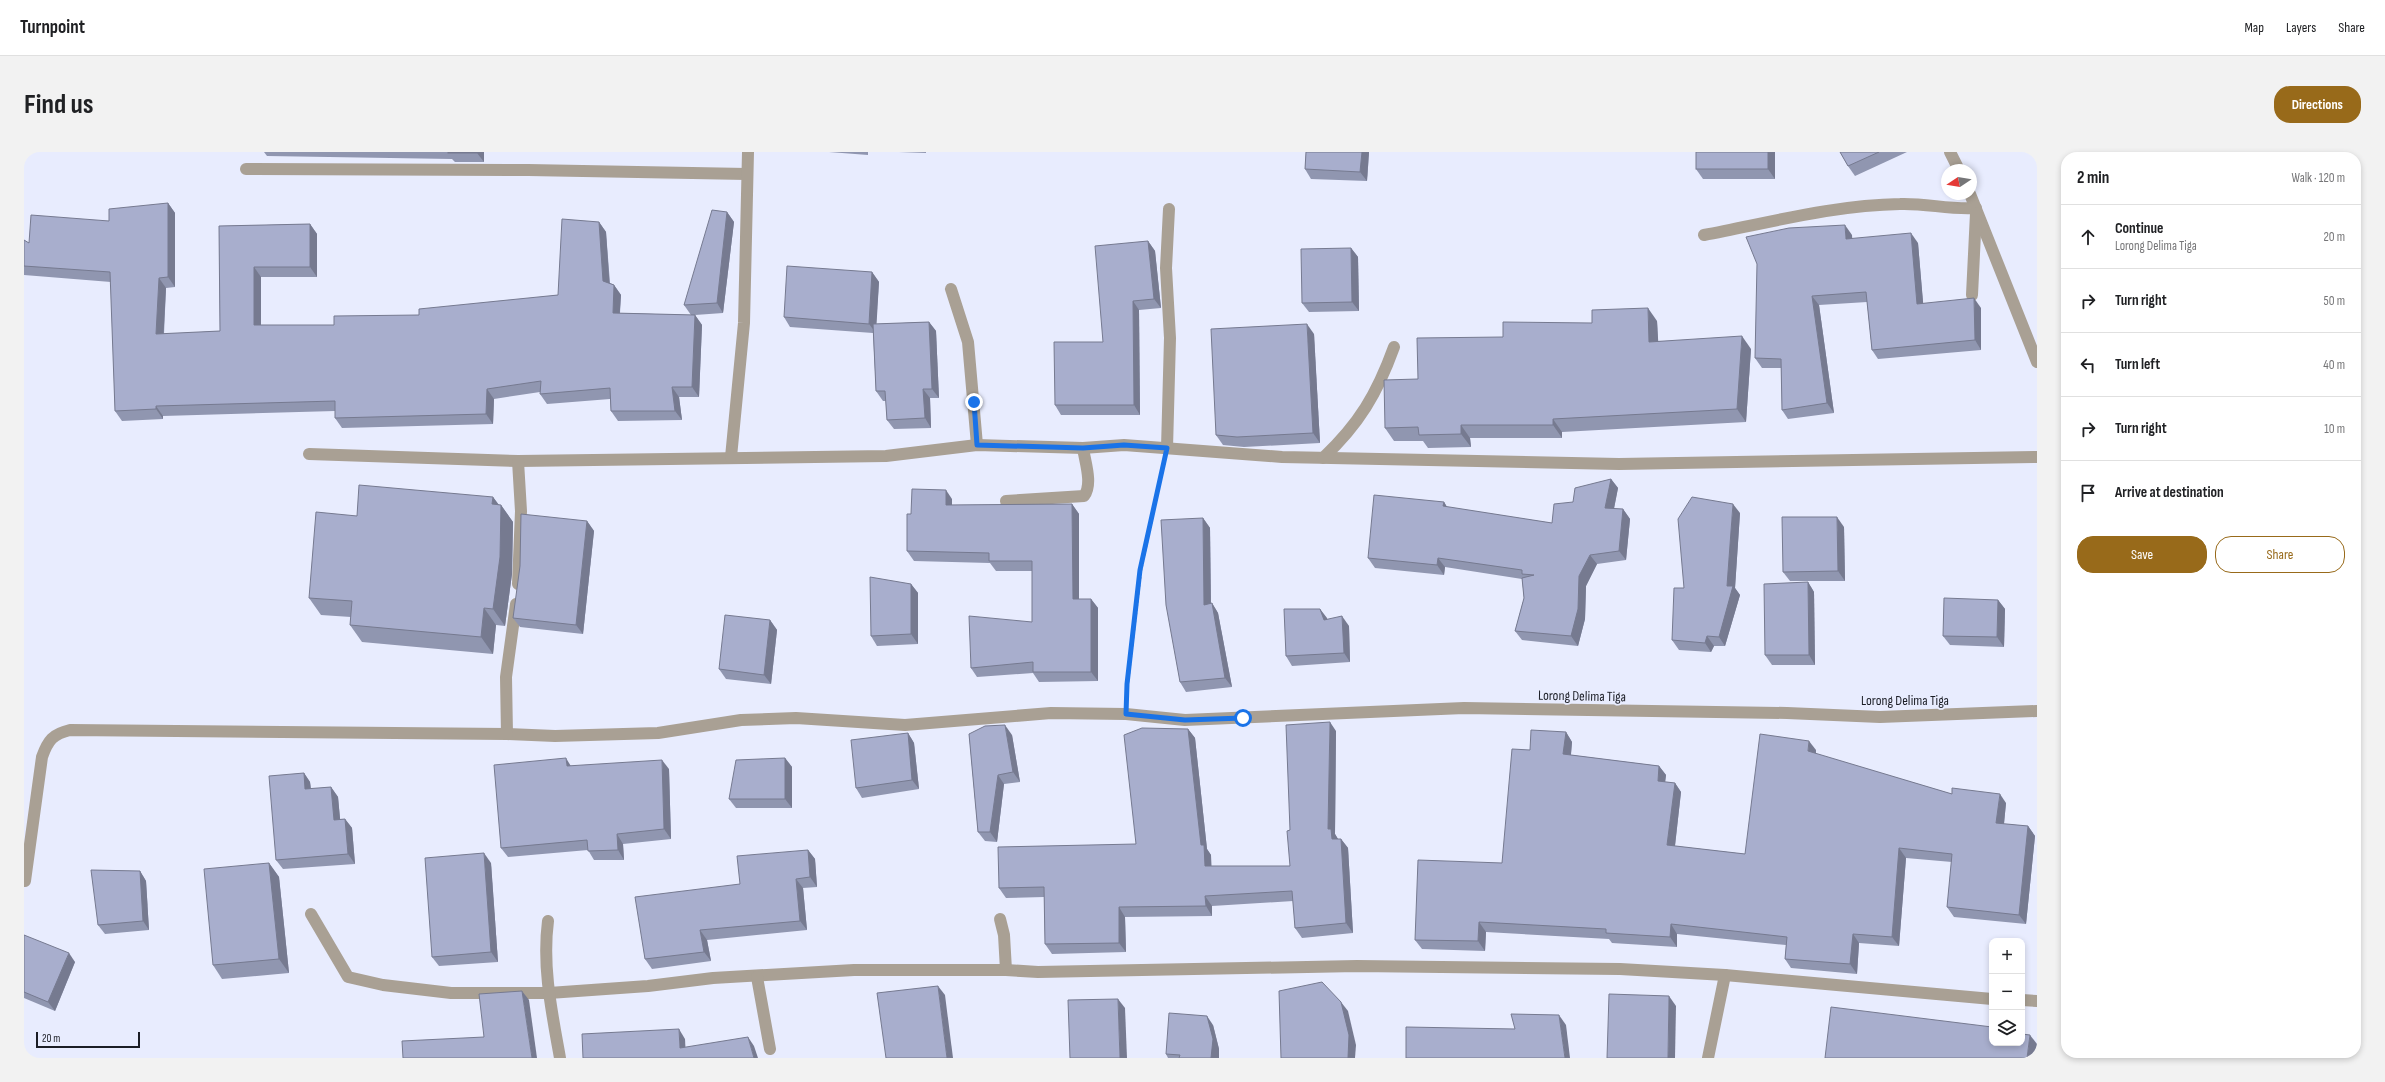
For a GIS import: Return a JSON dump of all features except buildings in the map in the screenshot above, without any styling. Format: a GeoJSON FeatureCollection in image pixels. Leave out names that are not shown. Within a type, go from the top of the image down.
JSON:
{"type":"FeatureCollection","features":[{"type":"Feature","properties":{"kind":"street"},"geometry":{"type":"LineString","coordinates":[[731,457],[744,323],[748,152]]}},
{"type":"Feature","properties":{"kind":"street"},"geometry":{"type":"LineString","coordinates":[[1950,152],[1955,164]]}},
{"type":"Feature","properties":{"kind":"street"},"geometry":{"type":"LineString","coordinates":[[246,169],[528,170],[747,174]]}},
{"type":"Feature","properties":{"kind":"street"},"geometry":{"type":"LineString","coordinates":[[1973,200],[2037,362]]}},
{"type":"Feature","properties":{"kind":"street"},"geometry":{"type":"LineString","coordinates":[[1704,235],[1839,210],[1900,204],[1954,209],[1976,208]]}},
{"type":"Feature","properties":{"kind":"street"},"geometry":{"type":"LineString","coordinates":[[1972,295],[1976,208]]}},
{"type":"Feature","properties":{"kind":"street"},"geometry":{"type":"LineString","coordinates":[[1167,448],[1170,338],[1166,268],[1169,209]]}},
{"type":"Feature","properties":{"kind":"street"},"geometry":{"type":"LineString","coordinates":[[951,289],[968,342],[977,445]]}},
{"type":"Feature","properties":{"kind":"street"},"geometry":{"type":"LineString","coordinates":[[1323,458],[1347,434],[1374,397],[1394,347]]}},
{"type":"Feature","properties":{"kind":"street"},"geometry":{"type":"LineString","coordinates":[[309,454],[518,461],[886,456],[977,445],[1083,448],[1124,445],[1282,457],[1619,464],[2037,457]]}},
{"type":"Feature","properties":{"kind":"street"},"geometry":{"type":"LineString","coordinates":[[1006,501],[1084,496],[1088,491],[1089,483],[1083,448]]}},
{"type":"Feature","properties":{"kind":"street"},"geometry":{"type":"LineString","coordinates":[[507,734],[506,677],[519,575],[521,510],[518,461]]}},
{"type":"Feature","properties":{"kind":"street","name":"Lorong Delima Tiga"},"geometry":{"type":"LineString","coordinates":[[25,881],[42,757],[47,743],[56,733],[78,730],[507,734],[555,736],[658,733],[741,720],[796,718],[905,725],[1051,713],[1126,714],[1185,720],[1464,708],[1787,713],[1880,717],[2037,711]]}},
{"type":"Feature","properties":{"kind":"street"},"geometry":{"type":"LineString","coordinates":[[311,914],[348,977],[383,985],[451,994],[549,993],[648,986],[713,978],[757,977],[854,970],[1006,970],[1038,972],[1357,966],[1620,969],[1725,975],[1989,998]]}},
{"type":"Feature","properties":{"kind":"street"},"geometry":{"type":"LineString","coordinates":[[1000,919],[1004,935],[1006,970]]}},
{"type":"Feature","properties":{"kind":"street"},"geometry":{"type":"LineString","coordinates":[[548,921],[545,945],[549,993],[560,1058]]}},
{"type":"Feature","properties":{"kind":"street"},"geometry":{"type":"LineString","coordinates":[[1708,1058],[1725,975]]}},
{"type":"Feature","properties":{"kind":"street"},"geometry":{"type":"LineString","coordinates":[[757,977],[770,1049]]}},
{"type":"Feature","properties":{"kind":"street"},"geometry":{"type":"LineString","coordinates":[[2025,1000],[2037,1001]]}},
{"type":"Feature","properties":{"kind":"path"},"geometry":{"type":"LineString","coordinates":[[1126,714],[1127,684],[1140,570],[1167,448]]}},
{"type":"Feature","properties":{"kind":"route"},"geometry":{"type":"LineString","coordinates":[[974,402],[977,445],[1083,448],[1124,445],[1167,448],[1154,516],[1140,570],[1138,604],[1127,684],[1126,714],[1185,720],[1243,718]]}}]}
